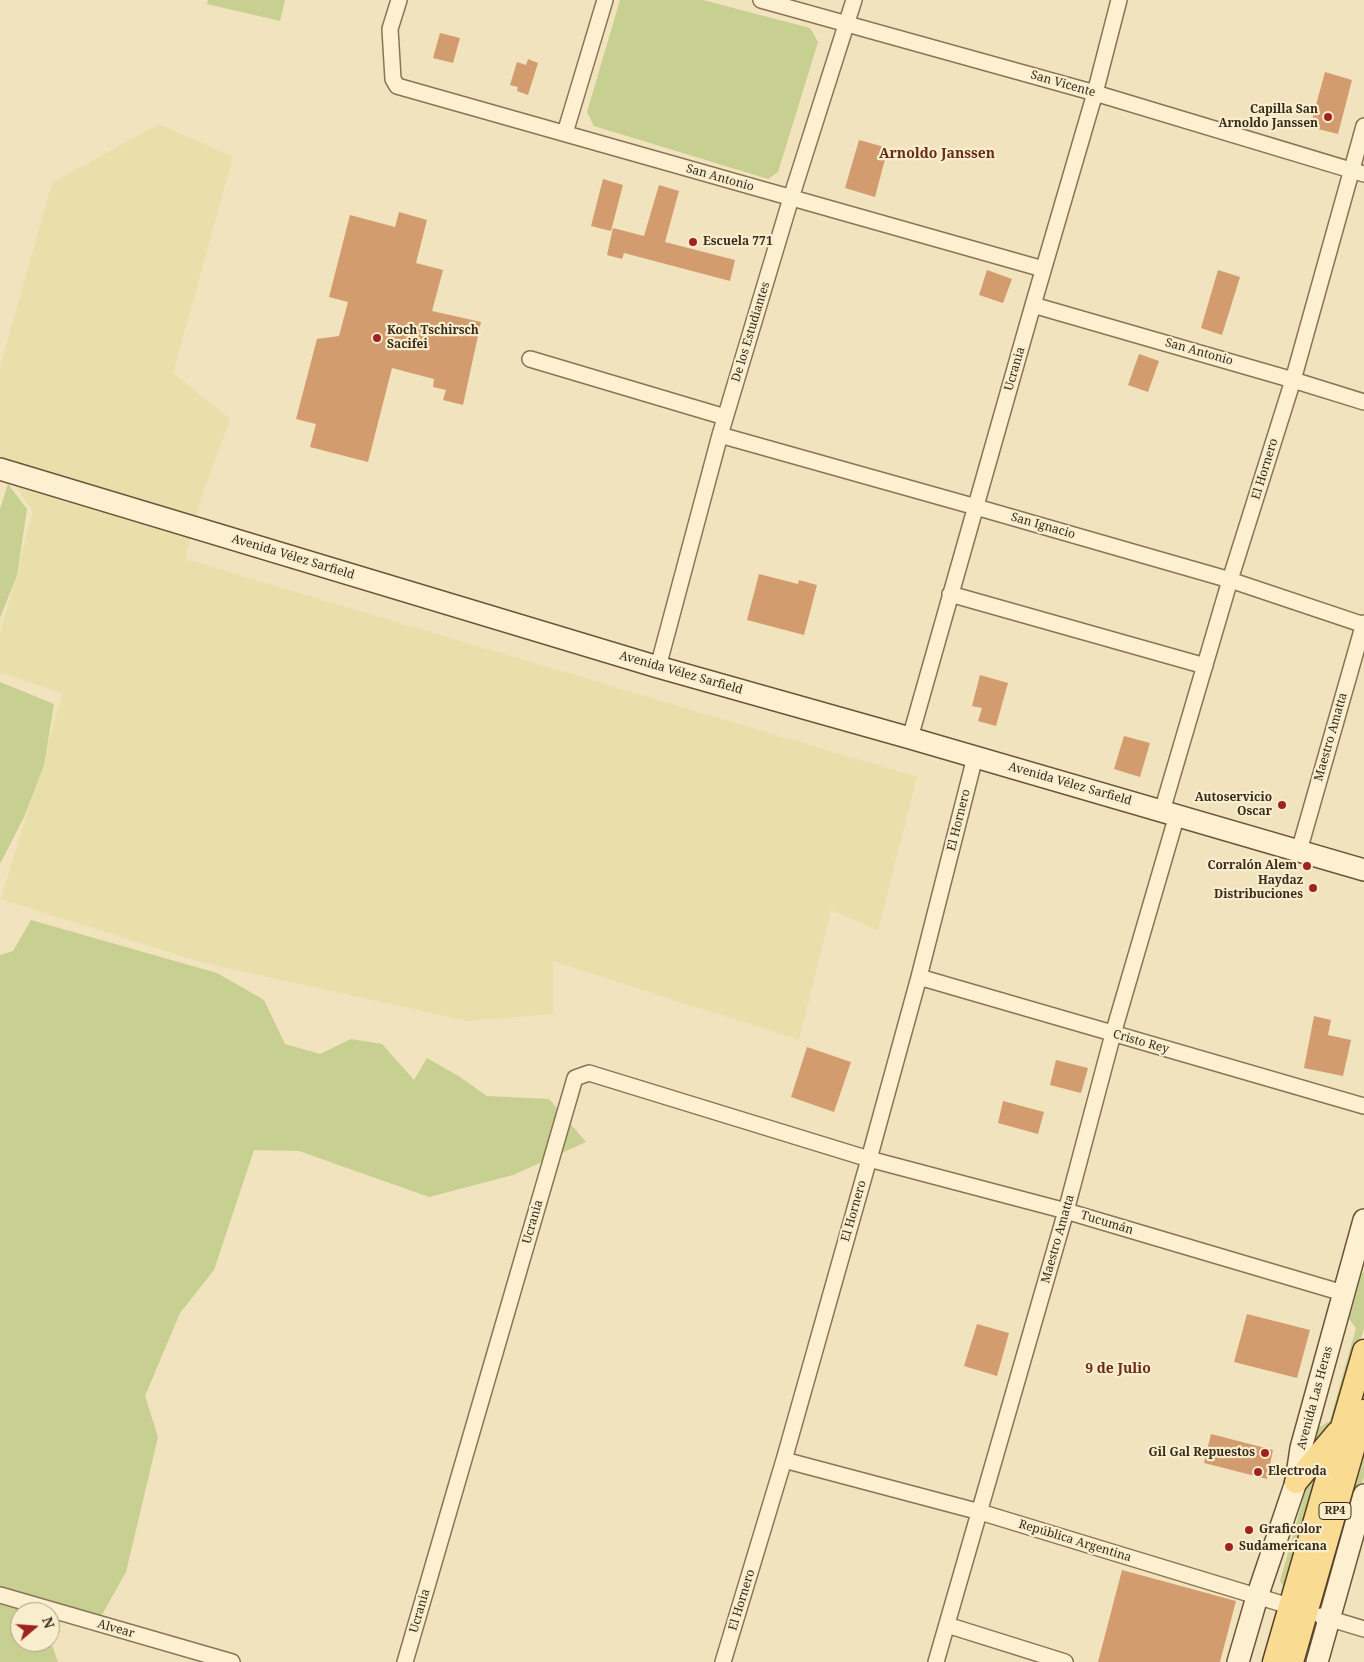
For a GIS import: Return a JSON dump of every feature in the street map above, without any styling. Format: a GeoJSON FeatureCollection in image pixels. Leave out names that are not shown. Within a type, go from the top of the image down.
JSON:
{"type":"FeatureCollection","features":[{"type":"Feature","properties":{"kind":"main road","name":"Avenida Vélez Sarfield"},"geometry":{"type":"LineString","coordinates":[[0,469],[658,667],[1364,870]]}},
{"type":"Feature","properties":{"kind":"main road","name":"Avenida Las Heras"},"geometry":{"type":"LineString","coordinates":[[1238,1662],[1296,1482],[1301,1448],[1364,1220]]}},
{"type":"Feature","properties":{"kind":"main road","name":"RP4"},"geometry":{"type":"LineString","coordinates":[[1292,1662],[1298,1609],[1342,1427],[1364,1351]]}},
{"type":"Feature","properties":{"kind":"main road","name":"RP4"},"geometry":{"type":"LineString","coordinates":[[1274,1662],[1298,1609],[1364,1411]]}},
{"type":"Feature","properties":{"kind":"main road"},"geometry":{"type":"LineString","coordinates":[[1296,1482],[1342,1427]]}},
{"type":"Feature","properties":{"kind":"main road"},"geometry":{"type":"LineString","coordinates":[[1316,1662],[1364,1495]]}},
{"type":"Feature","properties":{"kind":"street","name":"San Antonio"},"geometry":{"type":"LineString","coordinates":[[399,0],[390,29],[393,79],[397,86],[1043,269]]}},
{"type":"Feature","properties":{"kind":"street"},"geometry":{"type":"LineString","coordinates":[[565,133],[605,0]]}},
{"type":"Feature","properties":{"kind":"street","name":"San Vicente"},"geometry":{"type":"LineString","coordinates":[[761,0],[1095,93],[1358,172]]}},
{"type":"Feature","properties":{"kind":"street","name":"De los Estudiantes"},"geometry":{"type":"LineString","coordinates":[[658,667],[725,417],[791,198],[848,24],[854,0]]}},
{"type":"Feature","properties":{"kind":"street","name":"Ucrania"},"geometry":{"type":"LineString","coordinates":[[910,738],[1095,93],[1119,0]]}},
{"type":"Feature","properties":{"kind":"street","name":"El Hornero"},"geometry":{"type":"LineString","coordinates":[[1170,813],[1205,666],[1230,580],[1358,172],[1364,126]]}},
{"type":"Feature","properties":{"kind":"street","name":"San Antonio"},"geometry":{"type":"LineString","coordinates":[[1033,305],[1364,402]]}},
{"type":"Feature","properties":{"kind":"street"},"geometry":{"type":"LineString","coordinates":[[530,360],[725,417]]}},
{"type":"Feature","properties":{"kind":"street","name":"San Ignacio"},"geometry":{"type":"LineString","coordinates":[[720,435],[1230,580],[1364,624]]}},
{"type":"Feature","properties":{"kind":"street"},"geometry":{"type":"LineString","coordinates":[[950,594],[1205,666]]}},
{"type":"Feature","properties":{"kind":"street","name":"Maestro Amatta"},"geometry":{"type":"LineString","coordinates":[[1299,850],[1364,624]]}},
{"type":"Feature","properties":{"kind":"street","name":"El Hornero"},"geometry":{"type":"LineString","coordinates":[[723,1662],[784,1460],[869,1159],[919,978],[975,757]]}},
{"type":"Feature","properties":{"kind":"street","name":"Maestro Amatta"},"geometry":{"type":"LineString","coordinates":[[936,1662],[1066,1210],[1170,813]]}},
{"type":"Feature","properties":{"kind":"street","name":"Cristo Rey"},"geometry":{"type":"LineString","coordinates":[[919,978],[1364,1106]]}},
{"type":"Feature","properties":{"kind":"street","name":"Ucrania"},"geometry":{"type":"LineString","coordinates":[[405,1662],[575,1078],[589,1073],[869,1159]]}},
{"type":"Feature","properties":{"kind":"street","name":"Tucumán"},"geometry":{"type":"LineString","coordinates":[[869,1159],[1066,1210],[1343,1293]]}},
{"type":"Feature","properties":{"kind":"street","name":"República Argentina"},"geometry":{"type":"LineString","coordinates":[[784,1460],[980,1512],[1364,1629]]}},
{"type":"Feature","properties":{"kind":"street","name":"Alvear"},"geometry":{"type":"LineString","coordinates":[[0,1595],[232,1662]]}},
{"type":"Feature","properties":{"kind":"street"},"geometry":{"type":"LineString","coordinates":[[947,1625],[1065,1662]]}},
{"type":"Feature","properties":{"kind":"shaded area"},"geometry":{"type":"Polygon","coordinates":[[[159,124],[233,157],[173,373],[230,419],[201,498],[185,559],[917,777],[878,930],[831,910],[799,1040],[553,961],[553,1014],[467,1021],[200,962],[1,899],[63,693],[0,673],[0,635],[33,511],[0,465],[0,367],[52,183],[159,124]]]}},
{"type":"Feature","properties":{"kind":"green space"},"geometry":{"type":"Polygon","coordinates":[[[208,0],[285,0],[280,21],[207,4],[208,0]]]}},
{"type":"Feature","properties":{"kind":"green space"},"geometry":{"type":"Polygon","coordinates":[[[620,0],[703,0],[810,28],[818,42],[778,172],[768,179],[594,126],[587,112],[620,0]]]}},
{"type":"Feature","properties":{"kind":"green space"},"geometry":{"type":"Polygon","coordinates":[[[8,484],[27,509],[17,575],[0,618],[0,509],[8,484]]]}},
{"type":"Feature","properties":{"kind":"green space"},"geometry":{"type":"Polygon","coordinates":[[[0,682],[54,704],[44,765],[24,817],[0,864],[0,682]]]}},
{"type":"Feature","properties":{"kind":"green space"},"geometry":{"type":"Polygon","coordinates":[[[31,920],[217,973],[264,1000],[285,1044],[320,1054],[351,1039],[382,1044],[414,1080],[427,1058],[460,1077],[487,1096],[549,1099],[586,1142],[513,1175],[429,1197],[299,1151],[254,1150],[214,1270],[180,1313],[145,1396],[158,1437],[126,1572],[99,1620],[60,1619],[60,1602],[10,1602],[10,1652],[55,1652],[58,1662],[0,1662],[0,955],[13,951],[31,920]]]}},
{"type":"Feature","properties":{"kind":"green space"},"geometry":{"type":"Polygon","coordinates":[[[1364,1272],[1364,1328],[1337,1424],[1312,1449],[1316,1429],[1330,1421],[1356,1328],[1349,1319],[1362,1273],[1364,1272]]]}},
{"type":"Feature","properties":{"kind":"green space"},"geometry":{"type":"Polygon","coordinates":[[[1364,1436],[1364,1477],[1332,1591],[1325,1592],[1322,1590],[1364,1436]]]}},
{"type":"Feature","properties":{"kind":"green space"},"geometry":{"type":"Polygon","coordinates":[[[1320,1463],[1287,1587],[1283,1586],[1280,1581],[1308,1482],[1320,1463]]]}},
{"type":"Feature","properties":{"kind":"building"},"geometry":{"type":"Polygon","coordinates":[[[440,33],[460,38],[453,63],[433,58],[440,33]]]}},
{"type":"Feature","properties":{"kind":"building"},"geometry":{"type":"Polygon","coordinates":[[[528,59],[538,63],[528,95],[517,91],[518,87],[510,85],[517,62],[526,65],[528,59]]]}},
{"type":"Feature","properties":{"kind":"building"},"geometry":{"type":"Polygon","coordinates":[[[1325,72],[1352,80],[1338,134],[1310,127],[1325,72]]]}},
{"type":"Feature","properties":{"kind":"building"},"geometry":{"type":"Polygon","coordinates":[[[859,140],[888,148],[875,197],[845,188],[859,140]]]}},
{"type":"Feature","properties":{"kind":"building"},"geometry":{"type":"Polygon","coordinates":[[[603,179],[623,185],[611,231],[591,226],[603,179]]]}},
{"type":"Feature","properties":{"kind":"building"},"geometry":{"type":"Polygon","coordinates":[[[659,185],[679,191],[665,242],[735,260],[730,281],[624,253],[622,259],[607,255],[613,228],[644,236],[659,185]]]}},
{"type":"Feature","properties":{"kind":"building","name":"Koch Tschirsch Sacifei"},"geometry":{"type":"Polygon","coordinates":[[[399,212],[427,220],[416,263],[443,270],[432,311],[481,322],[463,405],[443,400],[446,390],[433,387],[434,379],[392,368],[368,462],[310,447],[316,424],[296,419],[317,339],[339,336],[348,302],[329,297],[350,215],[395,227],[399,212]]]}},
{"type":"Feature","properties":{"kind":"building"},"geometry":{"type":"Polygon","coordinates":[[[987,270],[1012,279],[1003,303],[979,295],[987,270]]]}},
{"type":"Feature","properties":{"kind":"building"},"geometry":{"type":"Polygon","coordinates":[[[1218,270],[1240,277],[1222,335],[1201,328],[1218,270]]]}},
{"type":"Feature","properties":{"kind":"building"},"geometry":{"type":"Polygon","coordinates":[[[1139,354],[1159,361],[1148,392],[1128,385],[1139,354]]]}},
{"type":"Feature","properties":{"kind":"building"},"geometry":{"type":"Polygon","coordinates":[[[759,574],[798,584],[799,580],[817,585],[804,635],[747,620],[759,574]]]}},
{"type":"Feature","properties":{"kind":"building"},"geometry":{"type":"Polygon","coordinates":[[[980,675],[1008,683],[996,726],[978,721],[982,708],[972,706],[980,675]]]}},
{"type":"Feature","properties":{"kind":"building"},"geometry":{"type":"Polygon","coordinates":[[[1124,736],[1150,743],[1140,777],[1114,769],[1124,736]]]}},
{"type":"Feature","properties":{"kind":"building"},"geometry":{"type":"Polygon","coordinates":[[[1314,1016],[1331,1020],[1328,1035],[1351,1040],[1343,1076],[1304,1068],[1314,1016]]]}},
{"type":"Feature","properties":{"kind":"building"},"geometry":{"type":"Polygon","coordinates":[[[807,1047],[851,1062],[834,1112],[791,1097],[807,1047]]]}},
{"type":"Feature","properties":{"kind":"building"},"geometry":{"type":"Polygon","coordinates":[[[1056,1060],[1088,1068],[1081,1093],[1050,1085],[1056,1060]]]}},
{"type":"Feature","properties":{"kind":"building"},"geometry":{"type":"Polygon","coordinates":[[[1003,1101],[1044,1112],[1038,1134],[998,1123],[1003,1101]]]}},
{"type":"Feature","properties":{"kind":"building"},"geometry":{"type":"Polygon","coordinates":[[[1247,1314],[1310,1330],[1297,1378],[1234,1362],[1247,1314]]]}},
{"type":"Feature","properties":{"kind":"building"},"geometry":{"type":"Polygon","coordinates":[[[977,1324],[1009,1333],[997,1376],[964,1366],[977,1324]]]}},
{"type":"Feature","properties":{"kind":"building"},"geometry":{"type":"Polygon","coordinates":[[[1211,1434],[1273,1450],[1267,1479],[1204,1463],[1211,1434]]]}},
{"type":"Feature","properties":{"kind":"building"},"geometry":{"type":"Polygon","coordinates":[[[1122,1570],[1236,1601],[1220,1662],[1098,1662],[1122,1570]]]}},
{"type":"Feature","properties":{"kind":"place","name":"Capilla San Arnoldo Janssen"},"geometry":{"type":"Point","coordinates":[1328,117]}},
{"type":"Feature","properties":{"kind":"place","name":"Escuela 771"},"geometry":{"type":"Point","coordinates":[693,242]}},
{"type":"Feature","properties":{"kind":"place","name":"Koch Tschirsch Sacifei"},"geometry":{"type":"Point","coordinates":[377,338]}},
{"type":"Feature","properties":{"kind":"place","name":"Autoservicio Oscar"},"geometry":{"type":"Point","coordinates":[1282,805]}},
{"type":"Feature","properties":{"kind":"place","name":"Corralón Alem"},"geometry":{"type":"Point","coordinates":[1307,866]}},
{"type":"Feature","properties":{"kind":"place","name":"Haydaz Distribuciones"},"geometry":{"type":"Point","coordinates":[1313,888]}},
{"type":"Feature","properties":{"kind":"place","name":"Gil Gal Repuestos"},"geometry":{"type":"Point","coordinates":[1265,1453]}},
{"type":"Feature","properties":{"kind":"place","name":"Electroda"},"geometry":{"type":"Point","coordinates":[1258,1472]}},
{"type":"Feature","properties":{"kind":"place","name":"Graficolor"},"geometry":{"type":"Point","coordinates":[1249,1530]}},
{"type":"Feature","properties":{"kind":"place","name":"Sudamericana"},"geometry":{"type":"Point","coordinates":[1229,1547]}},
{"type":"Feature","properties":{"kind":"district","name":"Arnoldo Janssen"},"geometry":{"type":"Point","coordinates":[937,154]}},
{"type":"Feature","properties":{"kind":"district","name":"9 de Julio"},"geometry":{"type":"Point","coordinates":[1118,1369]}}]}
